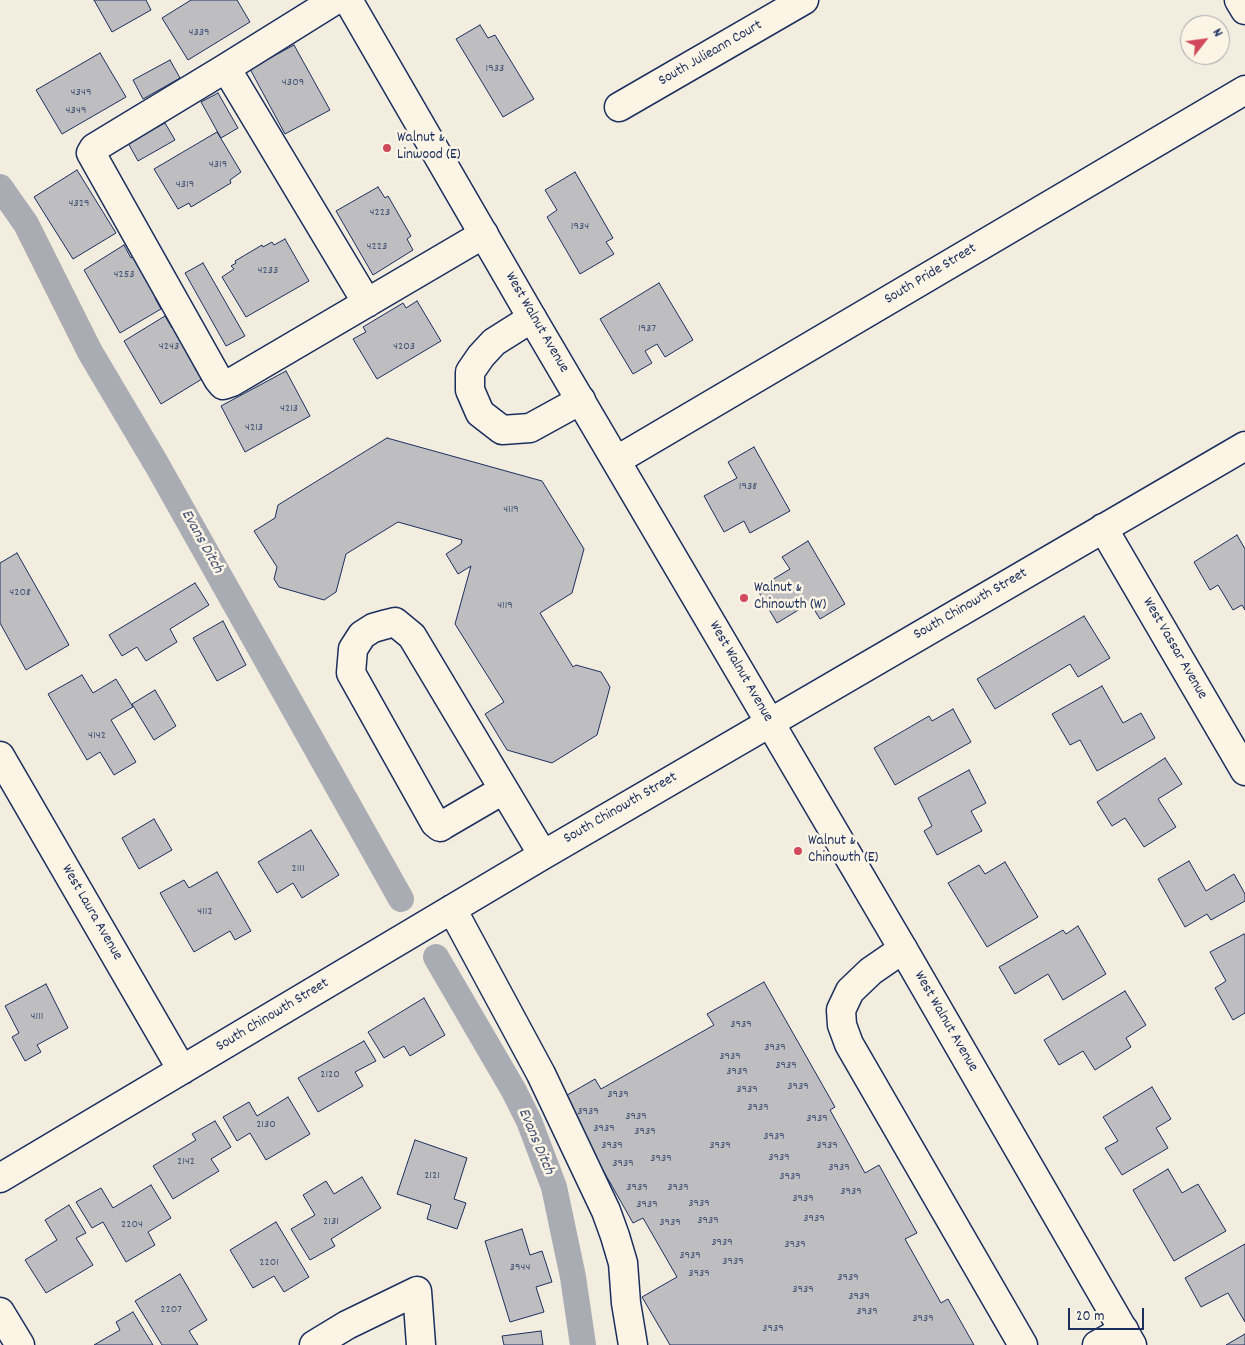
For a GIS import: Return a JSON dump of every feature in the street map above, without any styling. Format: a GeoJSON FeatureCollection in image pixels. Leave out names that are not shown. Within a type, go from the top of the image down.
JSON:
{"type":"FeatureCollection","features":[{"type":"Feature","properties":{"kind":"street"},"geometry":{"type":"LineString","coordinates":[[335,0],[94,148],[91,153],[218,380],[223,385],[232,382],[484,234]]}},
{"type":"Feature","properties":{"kind":"street","name":"West Walnut Avenue"},"geometry":{"type":"LineString","coordinates":[[348,0],[1128,1337]]}},
{"type":"Feature","properties":{"kind":"street","name":"South Julieann Court"},"geometry":{"type":"LineString","coordinates":[[619,107],[804,0]]}},
{"type":"Feature","properties":{"kind":"street"},"geometry":{"type":"LineString","coordinates":[[1239,0],[1245,10]]}},
{"type":"Feature","properties":{"kind":"street"},"geometry":{"type":"LineString","coordinates":[[226,68],[367,303]]}},
{"type":"Feature","properties":{"kind":"street","name":"South Pride Street"},"geometry":{"type":"LineString","coordinates":[[617,460],[1245,90]]}},
{"type":"Feature","properties":{"kind":"street"},"geometry":{"type":"LineString","coordinates":[[532,318],[494,342],[470,372],[470,390],[480,413],[502,430],[530,428],[581,400]]}},
{"type":"Feature","properties":{"kind":"street","name":"South Chinowth Street"},"geometry":{"type":"LineString","coordinates":[[0,1178],[769,722],[1245,446]]}},
{"type":"Feature","properties":{"kind":"street","name":"West Vassar Avenue"},"geometry":{"type":"LineString","coordinates":[[1103,528],[1245,770]]}},
{"type":"Feature","properties":{"kind":"street"},"geometry":{"type":"LineString","coordinates":[[503,790],[443,826],[440,827],[435,823],[350,673],[353,649],[362,635],[373,628],[395,622],[412,636],[543,855]]}},
{"type":"Feature","properties":{"kind":"street","name":"West Laura Avenue"},"geometry":{"type":"LineString","coordinates":[[0,756],[182,1070]]}},
{"type":"Feature","properties":{"kind":"street"},"geometry":{"type":"LineString","coordinates":[[452,909],[540,1074],[606,1211],[623,1263],[626,1303],[633,1345]]}},
{"type":"Feature","properties":{"kind":"street"},"geometry":{"type":"LineString","coordinates":[[902,949],[870,971],[850,991],[841,1010],[842,1025],[849,1044],[1023,1345]]}},
{"type":"Feature","properties":{"kind":"street"},"geometry":{"type":"LineString","coordinates":[[314,1345],[347,1325],[417,1291],[420,1345]]}},
{"type":"Feature","properties":{"kind":"street"},"geometry":{"type":"LineString","coordinates":[[0,1312],[20,1345]]}},
{"type":"Feature","properties":{"kind":"street"},"geometry":{"type":"LineString","coordinates":[[1097,1345],[1128,1337]]}},
{"type":"Feature","properties":{"kind":"building"},"geometry":{"type":"Polygon","coordinates":[[[94,0],[146,0],[151,10],[112,32],[94,0]]]}},
{"type":"Feature","properties":{"kind":"building"},"geometry":{"type":"Polygon","coordinates":[[[191,0],[237,0],[250,22],[188,60],[162,18],[191,0]]]}},
{"type":"Feature","properties":{"kind":"building"},"geometry":{"type":"Polygon","coordinates":[[[480,25],[488,38],[495,35],[534,99],[503,117],[456,39],[480,25]]]}},
{"type":"Feature","properties":{"kind":"building"},"geometry":{"type":"Polygon","coordinates":[[[294,45],[330,110],[285,134],[250,69],[294,45]]]}},
{"type":"Feature","properties":{"kind":"building"},"geometry":{"type":"Polygon","coordinates":[[[100,53],[126,97],[62,134],[36,90],[100,53]]]}},
{"type":"Feature","properties":{"kind":"building"},"geometry":{"type":"Polygon","coordinates":[[[170,60],[180,78],[143,99],[133,80],[170,60]]]}},
{"type":"Feature","properties":{"kind":"building"},"geometry":{"type":"Polygon","coordinates":[[[218,93],[238,128],[221,138],[201,102],[218,93]]]}},
{"type":"Feature","properties":{"kind":"building"},"geometry":{"type":"Polygon","coordinates":[[[165,123],[175,140],[138,161],[128,143],[165,123]]]}},
{"type":"Feature","properties":{"kind":"building"},"geometry":{"type":"Polygon","coordinates":[[[217,132],[241,172],[230,180],[231,183],[191,207],[189,203],[178,209],[154,169],[217,132]]]}},
{"type":"Feature","properties":{"kind":"building"},"geometry":{"type":"Polygon","coordinates":[[[77,170],[116,233],[73,259],[34,197],[77,170]]]}},
{"type":"Feature","properties":{"kind":"building"},"geometry":{"type":"Polygon","coordinates":[[[575,172],[613,238],[606,242],[614,254],[580,274],[547,217],[557,210],[545,190],[575,172]]]}},
{"type":"Feature","properties":{"kind":"building"},"geometry":{"type":"Polygon","coordinates":[[[378,187],[385,198],[388,196],[411,236],[407,239],[413,250],[373,275],[336,211],[378,187]]]}},
{"type":"Feature","properties":{"kind":"building"},"geometry":{"type":"Polygon","coordinates":[[[285,239],[309,281],[246,317],[222,277],[234,269],[231,266],[236,263],[235,261],[262,245],[263,247],[272,242],[274,245],[285,239]]]}},
{"type":"Feature","properties":{"kind":"building"},"geometry":{"type":"Polygon","coordinates":[[[124,245],[131,258],[135,255],[159,295],[155,298],[161,309],[120,333],[84,270],[124,245]]]}},
{"type":"Feature","properties":{"kind":"building"},"geometry":{"type":"Polygon","coordinates":[[[203,263],[245,336],[226,346],[185,273],[203,263]]]}},
{"type":"Feature","properties":{"kind":"building"},"geometry":{"type":"Polygon","coordinates":[[[659,283],[693,340],[665,357],[657,344],[645,351],[652,363],[633,374],[600,319],[659,283]]]}},
{"type":"Feature","properties":{"kind":"building"},"geometry":{"type":"Polygon","coordinates":[[[417,301],[441,341],[377,379],[353,339],[366,332],[363,327],[403,303],[406,308],[417,301]]]}},
{"type":"Feature","properties":{"kind":"building"},"geometry":{"type":"Polygon","coordinates":[[[165,316],[172,328],[175,326],[200,366],[195,369],[202,379],[161,404],[124,341],[165,316]]]}},
{"type":"Feature","properties":{"kind":"building"},"geometry":{"type":"Polygon","coordinates":[[[286,371],[310,416],[245,452],[221,406],[286,371]]]}},
{"type":"Feature","properties":{"kind":"building"},"geometry":{"type":"Polygon","coordinates":[[[387,438],[542,481],[584,549],[572,593],[540,613],[573,667],[576,665],[601,672],[610,687],[597,735],[552,763],[507,750],[485,714],[504,702],[455,624],[471,566],[458,574],[446,554],[461,544],[462,540],[398,522],[346,554],[336,592],[324,600],[279,587],[274,579],[277,567],[254,531],[275,518],[278,505],[387,438]]]}},
{"type":"Feature","properties":{"kind":"building"},"geometry":{"type":"Polygon","coordinates":[[[754,447],[790,511],[750,533],[744,521],[724,532],[704,496],[737,478],[728,462],[754,447]]]}},
{"type":"Feature","properties":{"kind":"building"},"geometry":{"type":"Polygon","coordinates":[[[1237,535],[1245,549],[1245,610],[1242,605],[1233,610],[1218,585],[1210,590],[1194,562],[1237,535]]]}},
{"type":"Feature","properties":{"kind":"building"},"geometry":{"type":"Polygon","coordinates":[[[808,541],[845,604],[820,619],[810,603],[777,623],[757,589],[790,569],[782,557],[808,541]]]}},
{"type":"Feature","properties":{"kind":"building"},"geometry":{"type":"Polygon","coordinates":[[[17,553],[69,645],[26,670],[0,623],[0,563],[17,553]]]}},
{"type":"Feature","properties":{"kind":"building"},"geometry":{"type":"Polygon","coordinates":[[[195,583],[209,605],[170,629],[177,642],[146,661],[137,647],[122,656],[109,635],[195,583]]]}},
{"type":"Feature","properties":{"kind":"building"},"geometry":{"type":"Polygon","coordinates":[[[1084,616],[1110,658],[1078,677],[1070,664],[995,709],[977,679],[1084,616]]]}},
{"type":"Feature","properties":{"kind":"building"},"geometry":{"type":"Polygon","coordinates":[[[223,621],[246,665],[217,681],[193,638],[223,621]]]}},
{"type":"Feature","properties":{"kind":"building"},"geometry":{"type":"Polygon","coordinates":[[[82,675],[93,693],[116,679],[133,707],[111,720],[136,762],[114,775],[100,752],[87,760],[48,694],[82,675]]]}},
{"type":"Feature","properties":{"kind":"building"},"geometry":{"type":"Polygon","coordinates":[[[1102,686],[1123,723],[1141,713],[1155,738],[1097,771],[1080,740],[1070,745],[1052,714],[1102,686]]]}},
{"type":"Feature","properties":{"kind":"building"},"geometry":{"type":"Polygon","coordinates":[[[155,690],[176,726],[154,740],[132,704],[155,690]]]}},
{"type":"Feature","properties":{"kind":"building"},"geometry":{"type":"Polygon","coordinates":[[[953,709],[971,742],[895,785],[874,748],[929,716],[932,721],[953,709]]]}},
{"type":"Feature","properties":{"kind":"building"},"geometry":{"type":"Polygon","coordinates":[[[1165,758],[1182,784],[1158,799],[1176,827],[1144,847],[1125,818],[1112,826],[1097,802],[1165,758]]]}},
{"type":"Feature","properties":{"kind":"building"},"geometry":{"type":"Polygon","coordinates":[[[969,770],[986,803],[971,811],[982,831],[937,855],[924,831],[932,826],[918,798],[969,770]]]}},
{"type":"Feature","properties":{"kind":"building"},"geometry":{"type":"Polygon","coordinates":[[[154,819],[172,850],[139,869],[122,838],[154,819]]]}},
{"type":"Feature","properties":{"kind":"building"},"geometry":{"type":"Polygon","coordinates":[[[311,830],[339,875],[302,898],[293,883],[277,893],[258,862],[311,830]]]}},
{"type":"Feature","properties":{"kind":"building"},"geometry":{"type":"Polygon","coordinates":[[[1189,861],[1206,891],[1234,874],[1245,894],[1245,901],[1211,920],[1207,914],[1185,927],[1158,879],[1189,861]]]}},
{"type":"Feature","properties":{"kind":"building"},"geometry":{"type":"Polygon","coordinates":[[[1005,862],[1038,917],[987,947],[948,883],[979,865],[985,874],[1005,862]]]}},
{"type":"Feature","properties":{"kind":"building"},"geometry":{"type":"Polygon","coordinates":[[[217,872],[251,931],[235,940],[230,931],[194,952],[160,893],[184,880],[189,888],[217,872]]]}},
{"type":"Feature","properties":{"kind":"building"},"geometry":{"type":"Polygon","coordinates":[[[1078,926],[1106,974],[1063,1000],[1048,974],[1015,994],[999,967],[1063,930],[1066,934],[1078,926]]]}},
{"type":"Feature","properties":{"kind":"building"},"geometry":{"type":"Polygon","coordinates":[[[1244,934],[1245,1013],[1233,1020],[1215,988],[1226,981],[1210,952],[1244,934]]]}},
{"type":"Feature","properties":{"kind":"building"},"geometry":{"type":"Polygon","coordinates":[[[764,982],[835,1107],[830,1110],[865,1173],[879,1165],[917,1233],[905,1239],[941,1303],[948,1299],[974,1345],[670,1345],[642,1297],[677,1277],[643,1218],[633,1223],[562,1098],[595,1079],[601,1089],[714,1025],[707,1014],[764,982]]]}},
{"type":"Feature","properties":{"kind":"building"},"geometry":{"type":"Polygon","coordinates":[[[46,984],[68,1028],[37,1045],[41,1052],[25,1061],[12,1037],[19,1033],[5,1006],[46,984]]]}},
{"type":"Feature","properties":{"kind":"building"},"geometry":{"type":"Polygon","coordinates":[[[1125,991],[1146,1025],[1126,1038],[1131,1047],[1095,1070],[1083,1051],[1059,1065],[1044,1040],[1125,991]]]}},
{"type":"Feature","properties":{"kind":"building"},"geometry":{"type":"Polygon","coordinates":[[[424,998],[445,1035],[410,1056],[404,1046],[384,1058],[368,1032],[424,998]]]}},
{"type":"Feature","properties":{"kind":"building"},"geometry":{"type":"Polygon","coordinates":[[[364,1041],[376,1061],[355,1072],[363,1086],[318,1112],[298,1078],[364,1041]]]}},
{"type":"Feature","properties":{"kind":"building"},"geometry":{"type":"Polygon","coordinates":[[[1152,1087],[1171,1119],[1156,1128],[1168,1148],[1122,1175],[1105,1148],[1118,1141],[1103,1117],[1152,1087]]]}},
{"type":"Feature","properties":{"kind":"building"},"geometry":{"type":"Polygon","coordinates":[[[288,1097],[310,1134],[266,1160],[250,1133],[237,1141],[223,1117],[249,1102],[257,1116],[288,1097]]]}},
{"type":"Feature","properties":{"kind":"building"},"geometry":{"type":"Polygon","coordinates":[[[215,1121],[231,1147],[211,1159],[219,1171],[173,1199],[153,1166],[196,1140],[192,1134],[215,1121]]]}},
{"type":"Feature","properties":{"kind":"building"},"geometry":{"type":"Polygon","coordinates":[[[415,1140],[467,1158],[454,1199],[466,1203],[457,1229],[427,1219],[431,1205],[397,1194],[415,1140]]]}},
{"type":"Feature","properties":{"kind":"building"},"geometry":{"type":"Polygon","coordinates":[[[1168,1169],[1182,1193],[1198,1184],[1226,1231],[1174,1261],[1133,1190],[1168,1169]]]}},
{"type":"Feature","properties":{"kind":"building"},"geometry":{"type":"Polygon","coordinates":[[[362,1177],[381,1208],[331,1239],[335,1246],[310,1260],[291,1229],[315,1215],[303,1195],[326,1181],[334,1194],[362,1177]]]}},
{"type":"Feature","properties":{"kind":"building"},"geometry":{"type":"Polygon","coordinates":[[[151,1185],[171,1218],[148,1232],[155,1245],[126,1262],[103,1222],[92,1228],[76,1202],[101,1188],[113,1208],[151,1185]]]}},
{"type":"Feature","properties":{"kind":"building"},"geometry":{"type":"Polygon","coordinates":[[[69,1205],[86,1233],[76,1238],[93,1265],[46,1293],[25,1260],[57,1240],[45,1220],[69,1205]]]}},
{"type":"Feature","properties":{"kind":"building"},"geometry":{"type":"Polygon","coordinates":[[[276,1222],[309,1277],[284,1292],[274,1276],[253,1288],[230,1250],[276,1222]]]}},
{"type":"Feature","properties":{"kind":"building"},"geometry":{"type":"Polygon","coordinates":[[[522,1229],[530,1255],[542,1251],[552,1282],[536,1287],[544,1312],[510,1322],[485,1241],[522,1229]]]}},
{"type":"Feature","properties":{"kind":"building"},"geometry":{"type":"Polygon","coordinates":[[[1245,1244],[1245,1322],[1228,1293],[1201,1307],[1185,1278],[1245,1244]]]}},
{"type":"Feature","properties":{"kind":"building"},"geometry":{"type":"Polygon","coordinates":[[[180,1274],[207,1320],[189,1331],[198,1345],[162,1345],[135,1301],[180,1274]]]}},
{"type":"Feature","properties":{"kind":"building"},"geometry":{"type":"Polygon","coordinates":[[[133,1312],[153,1345],[94,1345],[120,1330],[116,1322],[133,1312]]]}},
{"type":"Feature","properties":{"kind":"building"},"geometry":{"type":"Polygon","coordinates":[[[541,1331],[543,1345],[504,1345],[502,1336],[541,1331]]]}},
{"type":"Feature","properties":{"kind":"building"},"geometry":{"type":"Polygon","coordinates":[[[1245,1334],[1245,1345],[1226,1345],[1245,1334]]]}},
{"type":"Feature","properties":{"kind":"waterway","name":"Evans Ditch"},"geometry":{"type":"LineString","coordinates":[[0,187],[26,224],[90,352],[157,465],[401,899]]}},
{"type":"Feature","properties":{"kind":"waterway","name":"Evans Ditch"},"geometry":{"type":"LineString","coordinates":[[436,957],[514,1091],[529,1121],[554,1187],[573,1277],[583,1345]]}},
{"type":"Feature","properties":{"kind":"place","name":"Walnut & Linwood (E)"},"geometry":{"type":"Point","coordinates":[387,148]}},
{"type":"Feature","properties":{"kind":"place","name":"Walnut & Chinowth (W)"},"geometry":{"type":"Point","coordinates":[744,598]}},
{"type":"Feature","properties":{"kind":"place","name":"Walnut & Chinowth (E)"},"geometry":{"type":"Point","coordinates":[798,851]}}]}
